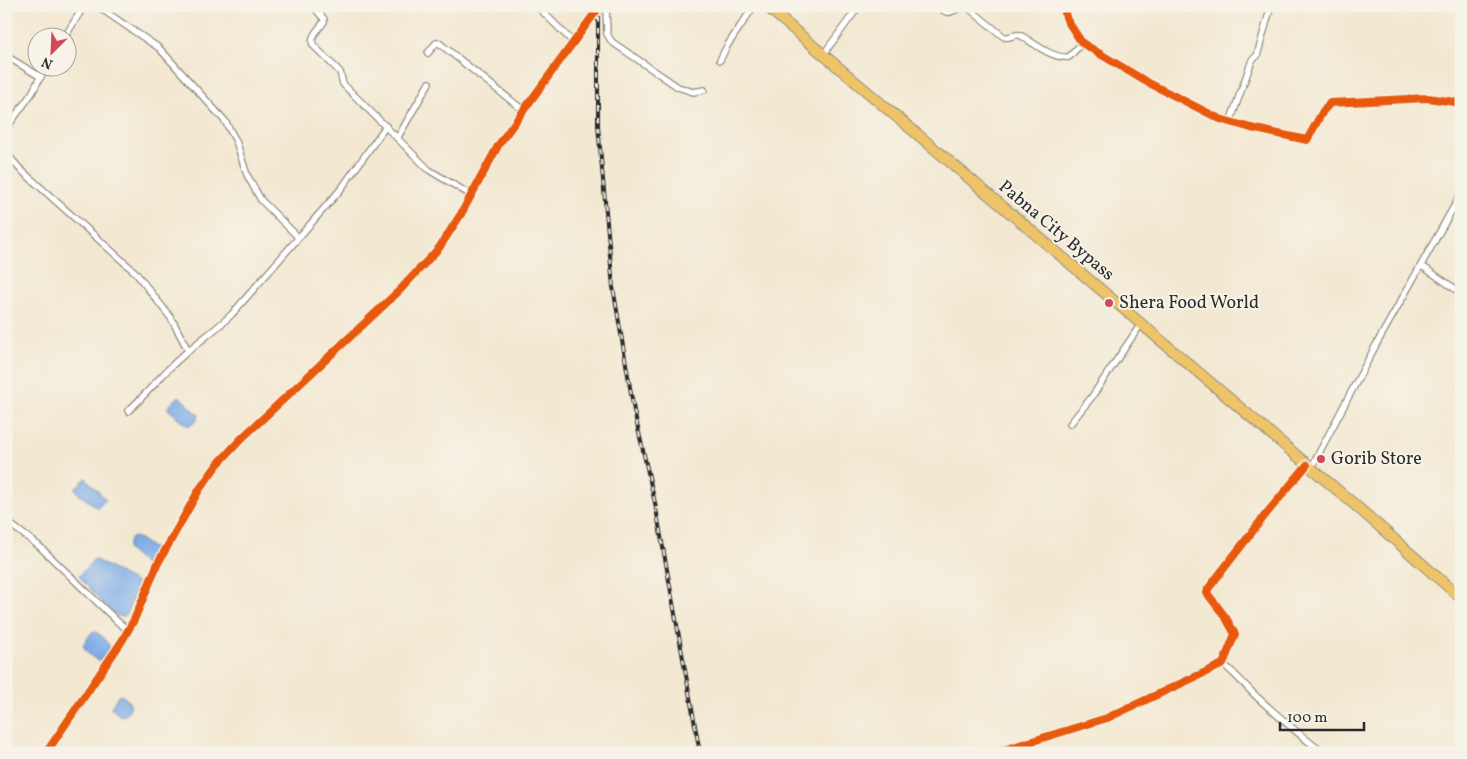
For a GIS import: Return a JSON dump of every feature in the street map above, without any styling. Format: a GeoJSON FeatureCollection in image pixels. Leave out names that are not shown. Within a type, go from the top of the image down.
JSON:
{"type":"FeatureCollection","features":[{"type":"Feature","properties":{"kind":"highway","name":"Pabna City Bypass"},"geometry":{"type":"LineString","coordinates":[[766,6],[1461,598]]}},
{"type":"Feature","properties":{"kind":"street"},"geometry":{"type":"LineString","coordinates":[[70,28],[84,6]]}},
{"type":"Feature","properties":{"kind":"street"},"geometry":{"type":"LineString","coordinates":[[97,6],[159,48],[206,98],[225,121],[236,141],[247,175],[260,200],[298,238]]}},
{"type":"Feature","properties":{"kind":"street"},"geometry":{"type":"LineString","coordinates":[[313,6],[324,19],[324,22],[313,36],[313,45],[340,72],[343,84],[430,170],[471,195]]}},
{"type":"Feature","properties":{"kind":"street"},"geometry":{"type":"LineString","coordinates":[[537,6],[573,42]]}},
{"type":"Feature","properties":{"kind":"street"},"geometry":{"type":"LineString","coordinates":[[46,753],[122,641],[158,564],[199,490],[217,465],[241,439],[399,291],[439,248],[499,144],[600,6]]}},
{"type":"Feature","properties":{"kind":"street"},"geometry":{"type":"LineString","coordinates":[[606,6],[607,34],[612,42],[678,87],[693,92],[704,90]]}},
{"type":"Feature","properties":{"kind":"street"},"geometry":{"type":"LineString","coordinates":[[720,60],[727,46],[754,6]]}},
{"type":"Feature","properties":{"kind":"street"},"geometry":{"type":"LineString","coordinates":[[823,55],[858,6]]}},
{"type":"Feature","properties":{"kind":"street"},"geometry":{"type":"LineString","coordinates":[[938,6],[943,12],[949,13],[966,6],[1004,37],[1008,38],[1018,34],[1063,57],[1069,57],[1082,43]]}},
{"type":"Feature","properties":{"kind":"street"},"geometry":{"type":"LineString","coordinates":[[1068,6],[1065,14],[1067,20],[1082,43],[1145,81],[1230,122],[1306,140],[1323,111],[1330,103],[1414,98],[1443,99],[1461,103]]}},
{"type":"Feature","properties":{"kind":"street"},"geometry":{"type":"LineString","coordinates":[[1230,122],[1252,60],[1257,56],[1271,6]]}},
{"type":"Feature","properties":{"kind":"street"},"geometry":{"type":"LineString","coordinates":[[428,53],[436,43],[439,43],[523,110]]}},
{"type":"Feature","properties":{"kind":"street"},"geometry":{"type":"LineString","coordinates":[[6,56],[28,69]]}},
{"type":"Feature","properties":{"kind":"street"},"geometry":{"type":"LineString","coordinates":[[6,129],[32,93],[40,78]]}},
{"type":"Feature","properties":{"kind":"street"},"geometry":{"type":"LineString","coordinates":[[398,137],[428,83]]}},
{"type":"Feature","properties":{"kind":"street"},"geometry":{"type":"LineString","coordinates":[[128,411],[146,395],[169,368],[188,350],[216,330],[232,314],[341,189],[386,126]]}},
{"type":"Feature","properties":{"kind":"street"},"geometry":{"type":"LineString","coordinates":[[6,153],[20,169],[135,272],[171,318],[188,350]]}},
{"type":"Feature","properties":{"kind":"street"},"geometry":{"type":"LineString","coordinates":[[994,753],[1107,718],[1223,664],[1235,634],[1226,618],[1207,593],[1208,589],[1266,514],[1309,467],[1461,194]]}},
{"type":"Feature","properties":{"kind":"street"},"geometry":{"type":"LineString","coordinates":[[1422,266],[1461,292]]}},
{"type":"Feature","properties":{"kind":"street"},"geometry":{"type":"LineString","coordinates":[[1070,424],[1091,398],[1140,324]]}},
{"type":"Feature","properties":{"kind":"street"},"geometry":{"type":"LineString","coordinates":[[6,521],[39,546],[119,624],[128,630]]}},
{"type":"Feature","properties":{"kind":"street"},"geometry":{"type":"LineString","coordinates":[[1223,664],[1237,675],[1282,720],[1323,753]]}},
{"type":"Feature","properties":{"kind":"water"},"geometry":{"type":"Polygon","coordinates":[[[179,396],[199,415],[190,426],[168,409],[179,396]]]}},
{"type":"Feature","properties":{"kind":"water"},"geometry":{"type":"Polygon","coordinates":[[[86,478],[106,500],[98,508],[80,495],[75,488],[86,478]]]}},
{"type":"Feature","properties":{"kind":"water"},"geometry":{"type":"Polygon","coordinates":[[[133,537],[138,538],[157,551],[149,565],[145,565],[127,549],[130,539],[133,537]]]}},
{"type":"Feature","properties":{"kind":"water"},"geometry":{"type":"Polygon","coordinates":[[[94,559],[137,583],[135,594],[124,617],[110,610],[79,576],[94,559]]]}},
{"type":"Feature","properties":{"kind":"water"},"geometry":{"type":"Polygon","coordinates":[[[94,631],[102,636],[110,647],[108,654],[99,661],[89,654],[83,645],[94,631]]]}},
{"type":"Feature","properties":{"kind":"water"},"geometry":{"type":"Polygon","coordinates":[[[118,695],[125,697],[130,704],[126,715],[120,716],[111,708],[118,695]]]}},
{"type":"Feature","properties":{"kind":"railway"},"geometry":{"type":"LineString","coordinates":[[598,6],[598,126],[613,287],[634,411],[655,503],[700,753]]}},
{"type":"Feature","properties":{"kind":"cycle path"},"geometry":{"type":"LineString","coordinates":[[46,753],[122,641],[134,620],[158,563],[199,490],[217,465],[241,439],[399,291],[439,248],[461,214],[499,144],[600,6]]}},
{"type":"Feature","properties":{"kind":"cycle path"},"geometry":{"type":"LineString","coordinates":[[1068,6],[1065,14],[1067,20],[1082,43],[1145,81],[1220,119],[1251,128],[1307,140],[1323,111],[1330,103],[1428,98],[1461,103]]}},
{"type":"Feature","properties":{"kind":"cycle path"},"geometry":{"type":"LineString","coordinates":[[994,753],[1107,718],[1223,664],[1235,634],[1226,618],[1207,593],[1208,589],[1307,465]]}},
{"type":"Feature","properties":{"kind":"place","name":"Shera Food World"},"geometry":{"type":"Point","coordinates":[1109,303]}},
{"type":"Feature","properties":{"kind":"place","name":"Gorib Store"},"geometry":{"type":"Point","coordinates":[1321,459]}}]}
